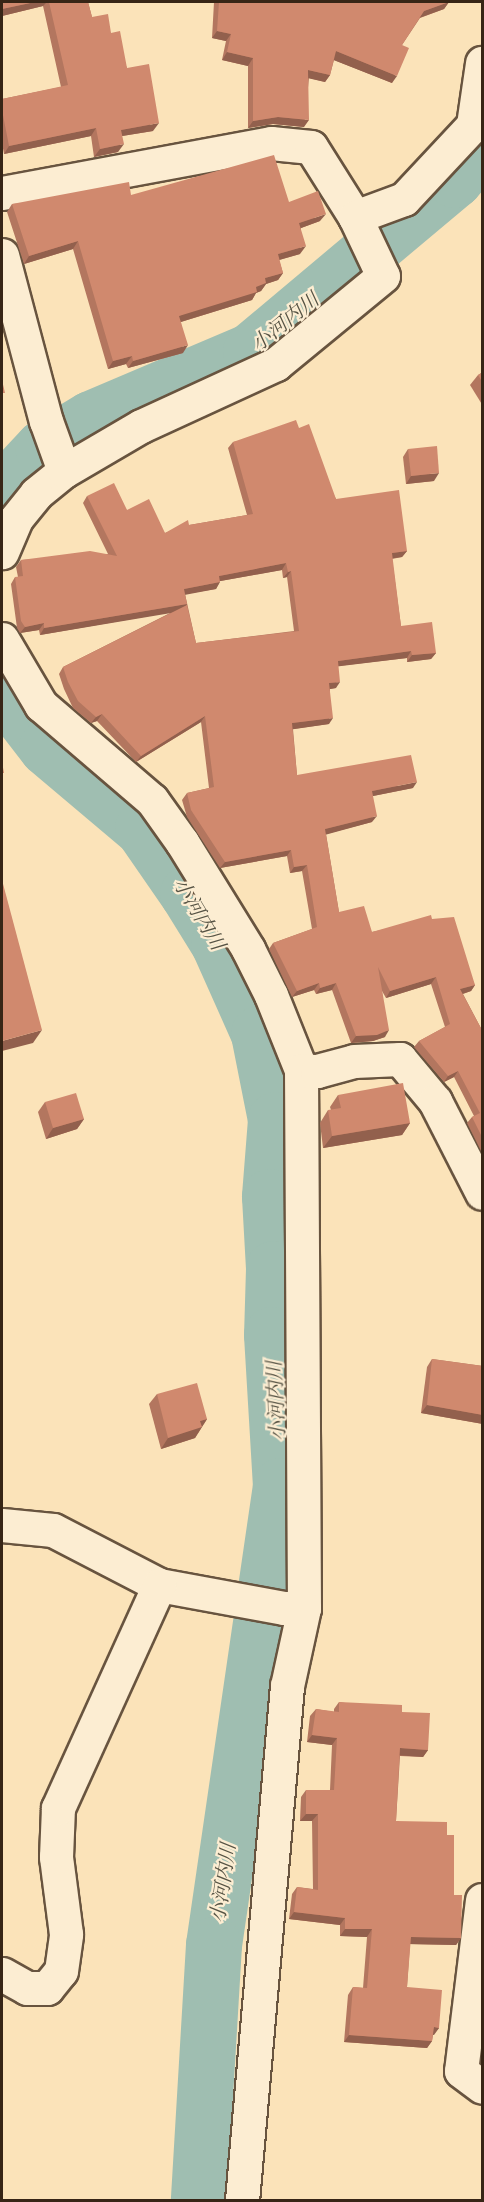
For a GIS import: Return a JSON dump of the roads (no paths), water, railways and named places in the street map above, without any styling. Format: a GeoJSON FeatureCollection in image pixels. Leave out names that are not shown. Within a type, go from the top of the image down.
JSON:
{"type":"FeatureCollection","features":[{"type":"Feature","properties":{"kind":"street"},"geometry":{"type":"LineString","coordinates":[[358,224],[404,199],[473,125],[483,63]]}},
{"type":"Feature","properties":{"kind":"street"},"geometry":{"type":"LineString","coordinates":[[2,193],[271,143],[311,147],[358,224],[383,276],[276,364],[61,463],[23,510],[2,552]]}},
{"type":"Feature","properties":{"kind":"street"},"geometry":{"type":"LineString","coordinates":[[2,255],[46,421],[61,463]]}},
{"type":"Feature","properties":{"kind":"street"},"geometry":{"type":"LineString","coordinates":[[2,639],[41,705],[152,800],[182,842],[252,958],[301,1071],[294,1608],[242,2200]]}},
{"type":"Feature","properties":{"kind":"street"},"geometry":{"type":"LineString","coordinates":[[301,1071],[317,1071],[354,1061],[400,1059],[435,1101],[483,1194]]}},
{"type":"Feature","properties":{"kind":"street"},"geometry":{"type":"LineString","coordinates":[[2,1525],[53,1530],[159,1585],[294,1608]]}},
{"type":"Feature","properties":{"kind":"street"},"geometry":{"type":"LineString","coordinates":[[2,1974],[27,1988],[47,1988],[61,1971],[66,1934],[56,1857],[58,1808],[159,1585]]}},
{"type":"Feature","properties":{"kind":"street"},"geometry":{"type":"LineString","coordinates":[[483,1900],[462,2071],[483,2087]]}},
{"type":"Feature","properties":{"kind":"waterway","name":"小河内川"},"geometry":{"type":"LineString","coordinates":[[2,492],[43,448],[91,419],[251,351],[455,180],[482,148]]}},
{"type":"Feature","properties":{"kind":"waterway","name":"小河内川"},"geometry":{"type":"LineString","coordinates":[[2,690],[47,748],[143,829],[188,894],[219,944],[259,1034],[276,1120],[270,1197],[274,1269],[272,1335],[281,1486],[214,1945],[199,2200]]}}]}
